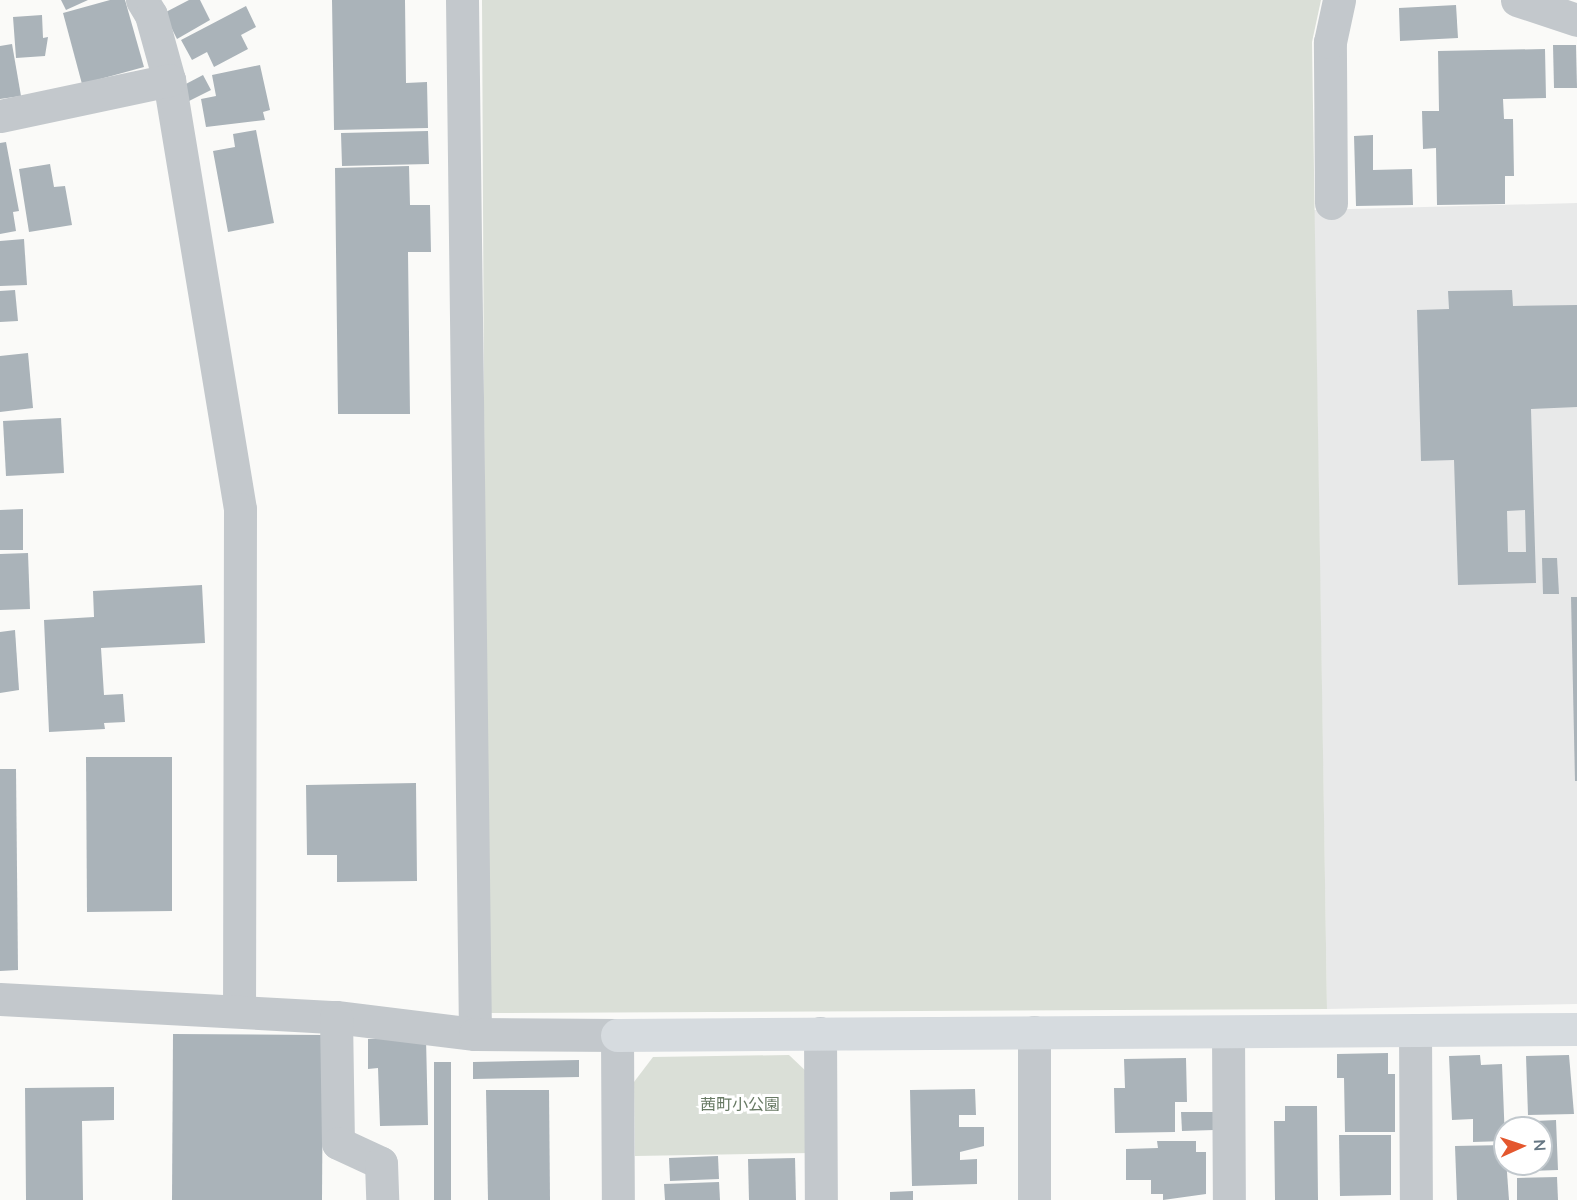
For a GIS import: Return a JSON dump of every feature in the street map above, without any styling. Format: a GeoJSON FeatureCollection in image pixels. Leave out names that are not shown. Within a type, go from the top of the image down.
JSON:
{"type":"FeatureCollection","features":[{"type":"Feature","properties":{"kind":"street"},"geometry":{"type":"LineString","coordinates":[[142,0],[151,15],[169,80],[240,509],[239,1010]]}},
{"type":"Feature","properties":{"kind":"street"},"geometry":{"type":"LineString","coordinates":[[462,0],[475,1034]]}},
{"type":"Feature","properties":{"kind":"street"},"geometry":{"type":"LineString","coordinates":[[1331,203],[1329,42],[1339,0]]}},
{"type":"Feature","properties":{"kind":"street"},"geometry":{"type":"LineString","coordinates":[[1517,0],[1577,20]]}},
{"type":"Feature","properties":{"kind":"street"},"geometry":{"type":"LineString","coordinates":[[0,116],[169,80]]}},
{"type":"Feature","properties":{"kind":"street"},"geometry":{"type":"LineString","coordinates":[[0,999],[239,1010],[336,1017],[475,1034],[1577,1029]]}},
{"type":"Feature","properties":{"kind":"street"},"geometry":{"type":"LineString","coordinates":[[336,1017],[338,1143],[381,1163],[382,1200]]}},
{"type":"Feature","properties":{"kind":"street"},"geometry":{"type":"LineString","coordinates":[[1415,1030],[1416,1200]]}},
{"type":"Feature","properties":{"kind":"street"},"geometry":{"type":"LineString","coordinates":[[1034,1032],[1034,1200]]}},
{"type":"Feature","properties":{"kind":"street"},"geometry":{"type":"LineString","coordinates":[[1228,1032],[1229,1200]]}},
{"type":"Feature","properties":{"kind":"street"},"geometry":{"type":"LineString","coordinates":[[820,1033],[821,1200]]}},
{"type":"Feature","properties":{"kind":"street"},"geometry":{"type":"LineString","coordinates":[[617,1035],[618,1200]]}},
{"type":"Feature","properties":{"kind":"shaded area"},"geometry":{"type":"Polygon","coordinates":[[[1577,203],[1577,1004],[1327,1009],[1314,210],[1577,203]]]}},
{"type":"Feature","properties":{"kind":"green space"},"geometry":{"type":"Polygon","coordinates":[[[482,0],[1321,0],[1312,42],[1327,1009],[487,1013],[482,0]]]}},
{"type":"Feature","properties":{"kind":"green space","name":"茜町小公園"},"geometry":{"type":"Polygon","coordinates":[[[789,1055],[809,1074],[811,1153],[635,1156],[634,1082],[653,1057],[789,1055]]]}},
{"type":"Feature","properties":{"kind":"building"},"geometry":{"type":"Polygon","coordinates":[[[61,0],[88,0],[66,10],[61,0]]]}},
{"type":"Feature","properties":{"kind":"building"},"geometry":{"type":"Polygon","coordinates":[[[110,0],[125,0],[144,67],[82,84],[63,13],[110,0]]]}},
{"type":"Feature","properties":{"kind":"building"},"geometry":{"type":"Polygon","coordinates":[[[189,0],[200,0],[210,20],[177,39],[164,13],[189,0]]]}},
{"type":"Feature","properties":{"kind":"building"},"geometry":{"type":"Polygon","coordinates":[[[332,0],[405,0],[406,83],[427,82],[428,128],[334,130],[332,0]]]}},
{"type":"Feature","properties":{"kind":"building"},"geometry":{"type":"Polygon","coordinates":[[[1456,5],[1458,38],[1400,41],[1399,8],[1456,5]]]}},
{"type":"Feature","properties":{"kind":"building"},"geometry":{"type":"Polygon","coordinates":[[[246,6],[256,27],[241,35],[248,49],[214,67],[207,52],[192,60],[181,40],[246,6]]]}},
{"type":"Feature","properties":{"kind":"building"},"geometry":{"type":"Polygon","coordinates":[[[42,15],[43,38],[48,37],[45,56],[16,58],[13,17],[42,15]]]}},
{"type":"Feature","properties":{"kind":"building"},"geometry":{"type":"Polygon","coordinates":[[[12,44],[21,96],[0,99],[0,46],[12,44]]]}},
{"type":"Feature","properties":{"kind":"building"},"geometry":{"type":"Polygon","coordinates":[[[1553,45],[1576,45],[1577,88],[1554,88],[1553,45]]]}},
{"type":"Feature","properties":{"kind":"building"},"geometry":{"type":"Polygon","coordinates":[[[1545,49],[1546,98],[1503,99],[1504,119],[1513,119],[1514,176],[1505,176],[1505,204],[1437,205],[1436,148],[1423,149],[1422,111],[1439,111],[1438,51],[1545,49]]]}},
{"type":"Feature","properties":{"kind":"building"},"geometry":{"type":"Polygon","coordinates":[[[260,65],[270,110],[263,112],[265,120],[206,127],[201,99],[216,96],[212,75],[260,65]]]}},
{"type":"Feature","properties":{"kind":"building"},"geometry":{"type":"Polygon","coordinates":[[[203,75],[211,90],[189,101],[182,86],[203,75]]]}},
{"type":"Feature","properties":{"kind":"building"},"geometry":{"type":"Polygon","coordinates":[[[256,130],[274,223],[228,232],[213,151],[235,147],[233,134],[256,130]]]}},
{"type":"Feature","properties":{"kind":"building"},"geometry":{"type":"Polygon","coordinates":[[[428,131],[429,164],[342,166],[341,133],[428,131]]]}},
{"type":"Feature","properties":{"kind":"building"},"geometry":{"type":"Polygon","coordinates":[[[1373,135],[1373,170],[1412,169],[1413,205],[1356,206],[1354,136],[1373,135]]]}},
{"type":"Feature","properties":{"kind":"building"},"geometry":{"type":"Polygon","coordinates":[[[6,142],[19,211],[13,212],[16,231],[0,234],[0,143],[6,142]]]}},
{"type":"Feature","properties":{"kind":"building"},"geometry":{"type":"Polygon","coordinates":[[[50,164],[54,187],[65,186],[72,225],[29,232],[19,169],[50,164]]]}},
{"type":"Feature","properties":{"kind":"building"},"geometry":{"type":"Polygon","coordinates":[[[409,166],[410,205],[430,205],[431,252],[408,252],[410,414],[338,414],[335,168],[409,166]]]}},
{"type":"Feature","properties":{"kind":"building"},"geometry":{"type":"Polygon","coordinates":[[[24,239],[27,285],[0,286],[0,241],[24,239]]]}},
{"type":"Feature","properties":{"kind":"building"},"geometry":{"type":"Polygon","coordinates":[[[15,290],[18,321],[0,322],[0,291],[15,290]]]}},
{"type":"Feature","properties":{"kind":"building"},"geometry":{"type":"Polygon","coordinates":[[[1512,290],[1513,306],[1577,305],[1577,407],[1531,409],[1536,583],[1458,585],[1454,460],[1421,461],[1417,310],[1449,309],[1448,291],[1512,290]],[[1525,510],[1507,511],[1508,552],[1526,552],[1525,510]]]}},
{"type":"Feature","properties":{"kind":"building"},"geometry":{"type":"Polygon","coordinates":[[[28,353],[33,408],[0,412],[0,356],[28,353]]]}},
{"type":"Feature","properties":{"kind":"building"},"geometry":{"type":"Polygon","coordinates":[[[61,418],[64,473],[6,476],[3,421],[61,418]]]}},
{"type":"Feature","properties":{"kind":"building"},"geometry":{"type":"Polygon","coordinates":[[[23,509],[23,550],[0,550],[0,510],[23,509]]]}},
{"type":"Feature","properties":{"kind":"building"},"geometry":{"type":"Polygon","coordinates":[[[28,553],[30,609],[0,610],[0,554],[28,553]]]}},
{"type":"Feature","properties":{"kind":"building"},"geometry":{"type":"Polygon","coordinates":[[[1542,558],[1557,558],[1559,594],[1543,594],[1542,558]]]}},
{"type":"Feature","properties":{"kind":"building"},"geometry":{"type":"Polygon","coordinates":[[[202,585],[205,643],[101,648],[104,695],[123,694],[125,722],[104,723],[105,729],[49,732],[44,620],[94,617],[93,591],[202,585]]]}},
{"type":"Feature","properties":{"kind":"building"},"geometry":{"type":"Polygon","coordinates":[[[1571,597],[1577,597],[1577,781],[1575,781],[1571,597]]]}},
{"type":"Feature","properties":{"kind":"building"},"geometry":{"type":"Polygon","coordinates":[[[15,630],[19,690],[0,693],[0,632],[15,630]]]}},
{"type":"Feature","properties":{"kind":"building"},"geometry":{"type":"Polygon","coordinates":[[[86,757],[172,757],[172,911],[87,912],[86,757]]]}},
{"type":"Feature","properties":{"kind":"building"},"geometry":{"type":"Polygon","coordinates":[[[0,769],[16,769],[18,970],[0,971],[0,769]]]}},
{"type":"Feature","properties":{"kind":"building"},"geometry":{"type":"Polygon","coordinates":[[[416,783],[417,881],[337,882],[337,855],[307,855],[306,785],[416,783]]]}},
{"type":"Feature","properties":{"kind":"building"},"geometry":{"type":"Polygon","coordinates":[[[173,1034],[323,1035],[322,1200],[172,1200],[173,1034]]]}},
{"type":"Feature","properties":{"kind":"building"},"geometry":{"type":"Polygon","coordinates":[[[426,1038],[428,1125],[380,1126],[378,1068],[368,1069],[368,1039],[426,1038]]]}},
{"type":"Feature","properties":{"kind":"building"},"geometry":{"type":"Polygon","coordinates":[[[1388,1053],[1388,1074],[1395,1074],[1395,1132],[1345,1132],[1344,1078],[1337,1078],[1337,1054],[1388,1053]]]}},
{"type":"Feature","properties":{"kind":"building"},"geometry":{"type":"Polygon","coordinates":[[[1480,1055],[1481,1065],[1502,1064],[1504,1116],[1493,1116],[1493,1141],[1473,1142],[1473,1119],[1452,1120],[1449,1056],[1480,1055]]]}},
{"type":"Feature","properties":{"kind":"building"},"geometry":{"type":"Polygon","coordinates":[[[1569,1055],[1574,1114],[1528,1115],[1526,1056],[1569,1055]]]}},
{"type":"Feature","properties":{"kind":"building"},"geometry":{"type":"Polygon","coordinates":[[[1186,1058],[1187,1102],[1175,1102],[1175,1132],[1115,1133],[1114,1088],[1125,1088],[1124,1059],[1186,1058]]]}},
{"type":"Feature","properties":{"kind":"building"},"geometry":{"type":"Polygon","coordinates":[[[579,1060],[579,1077],[473,1079],[473,1062],[579,1060]]]}},
{"type":"Feature","properties":{"kind":"building"},"geometry":{"type":"Polygon","coordinates":[[[434,1062],[451,1062],[451,1200],[434,1200],[434,1062]]]}},
{"type":"Feature","properties":{"kind":"building"},"geometry":{"type":"Polygon","coordinates":[[[114,1087],[114,1120],[82,1121],[83,1200],[26,1200],[25,1088],[114,1087]]]}},
{"type":"Feature","properties":{"kind":"building"},"geometry":{"type":"Polygon","coordinates":[[[975,1089],[976,1115],[959,1115],[959,1127],[984,1127],[984,1146],[960,1152],[960,1160],[977,1159],[977,1184],[912,1186],[910,1090],[975,1089]]]}},
{"type":"Feature","properties":{"kind":"building"},"geometry":{"type":"Polygon","coordinates":[[[486,1090],[549,1090],[550,1200],[488,1200],[486,1090]]]}},
{"type":"Feature","properties":{"kind":"building"},"geometry":{"type":"Polygon","coordinates":[[[1285,1106],[1317,1106],[1318,1200],[1275,1200],[1274,1121],[1285,1121],[1285,1106]]]}},
{"type":"Feature","properties":{"kind":"building"},"geometry":{"type":"Polygon","coordinates":[[[1181,1112],[1213,1112],[1214,1130],[1182,1131],[1181,1112]]]}},
{"type":"Feature","properties":{"kind":"building"},"geometry":{"type":"Polygon","coordinates":[[[1553,1120],[1556,1120],[1558,1170],[1553,1170],[1553,1120]]]}},
{"type":"Feature","properties":{"kind":"building"},"geometry":{"type":"Polygon","coordinates":[[[1339,1135],[1391,1135],[1391,1195],[1340,1196],[1339,1135]]]}},
{"type":"Feature","properties":{"kind":"building"},"geometry":{"type":"Polygon","coordinates":[[[1157,1141],[1196,1141],[1196,1152],[1206,1152],[1206,1194],[1163,1200],[1163,1194],[1151,1194],[1151,1180],[1126,1180],[1126,1149],[1158,1148],[1157,1141]]]}},
{"type":"Feature","properties":{"kind":"building"},"geometry":{"type":"Polygon","coordinates":[[[1493,1145],[1493,1176],[1507,1176],[1509,1200],[1457,1200],[1455,1146],[1493,1145]]]}},
{"type":"Feature","properties":{"kind":"building"},"geometry":{"type":"Polygon","coordinates":[[[718,1156],[719,1179],[670,1181],[669,1158],[718,1156]]]}},
{"type":"Feature","properties":{"kind":"building"},"geometry":{"type":"Polygon","coordinates":[[[795,1158],[796,1200],[749,1200],[748,1159],[795,1158]]]}},
{"type":"Feature","properties":{"kind":"building"},"geometry":{"type":"Polygon","coordinates":[[[1557,1177],[1558,1200],[1517,1200],[1517,1178],[1557,1177]]]}},
{"type":"Feature","properties":{"kind":"building"},"geometry":{"type":"Polygon","coordinates":[[[719,1182],[720,1200],[665,1200],[664,1184],[719,1182]]]}},
{"type":"Feature","properties":{"kind":"building"},"geometry":{"type":"Polygon","coordinates":[[[913,1191],[913,1200],[890,1200],[890,1192],[913,1191]]]}}]}
